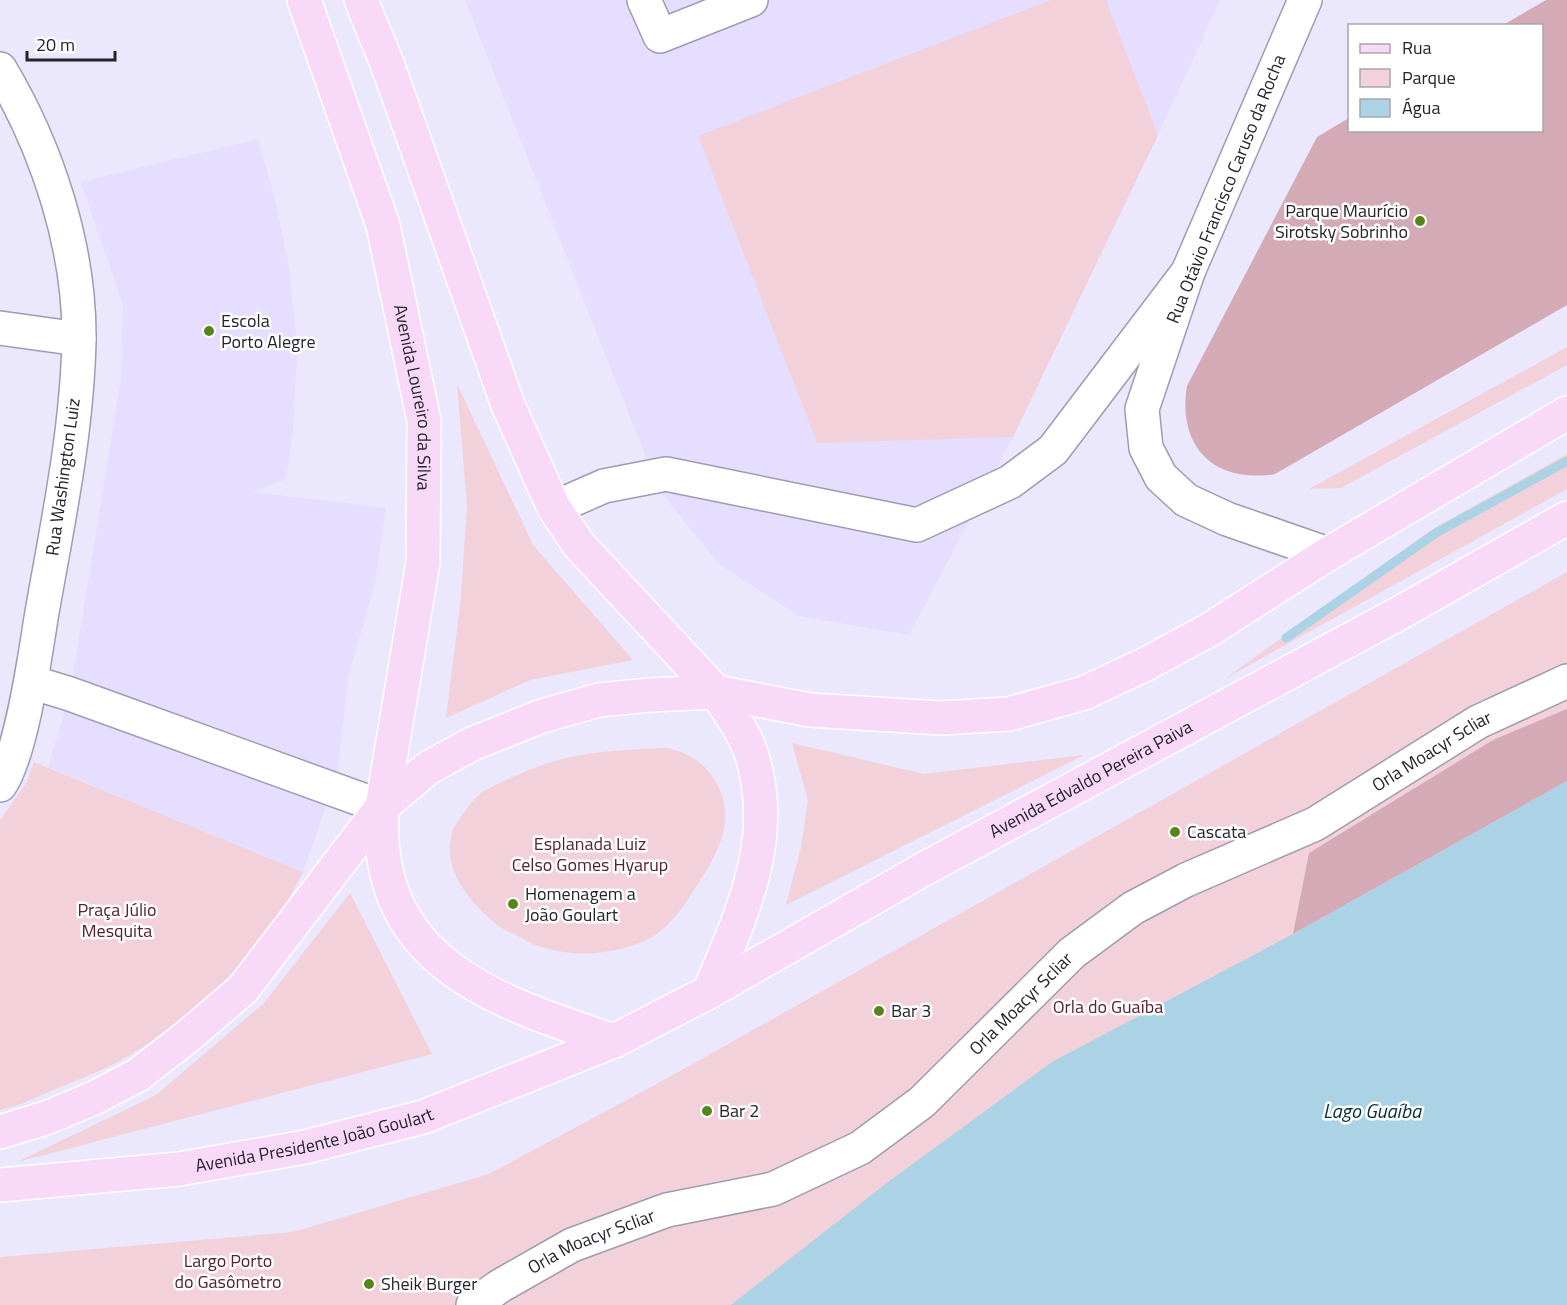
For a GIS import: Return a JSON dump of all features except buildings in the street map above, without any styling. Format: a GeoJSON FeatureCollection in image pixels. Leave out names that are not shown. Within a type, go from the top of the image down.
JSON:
{"type":"FeatureCollection","features":[{"type":"Feature","properties":{"kind":"main road","name":"Avenida Loureiro da Silva"},"geometry":{"type":"LineString","coordinates":[[304,0],[383,225],[424,421],[423,562],[382,807],[380,842],[385,871],[395,899],[419,939],[437,957],[471,983],[523,1010],[614,1041]]}},
{"type":"Feature","properties":{"kind":"main road"},"geometry":{"type":"LineString","coordinates":[[361,0],[388,66],[508,405],[554,508],[579,545],[716,692],[752,754],[762,801],[759,853],[746,905],[709,993]]}},
{"type":"Feature","properties":{"kind":"main road"},"geometry":{"type":"LineString","coordinates":[[0,1132],[56,1114],[94,1098],[138,1075],[243,989],[382,807],[428,768],[472,744],[542,716],[599,700],[716,692],[810,710],[941,718],[1009,714],[1084,693],[1146,664],[1209,630],[1328,554],[1567,413]]}},
{"type":"Feature","properties":{"kind":"main road","name":"Avenida Edvaldo Pereira Paiva"},"geometry":{"type":"LineString","coordinates":[[614,1041],[709,993],[922,870],[1406,610],[1567,518]]}},
{"type":"Feature","properties":{"kind":"main road","name":"Avenida Presidente João Goulart"},"geometry":{"type":"LineString","coordinates":[[0,1185],[179,1169],[305,1147],[423,1117],[614,1041]]}},
{"type":"Feature","properties":{"kind":"street"},"geometry":{"type":"LineString","coordinates":[[644,0],[660,36],[751,0]]}},
{"type":"Feature","properties":{"kind":"street","name":"Rua Otávio Francisco Caruso da Rocha"},"geometry":{"type":"LineString","coordinates":[[1305,0],[1188,272],[1142,409],[1146,448],[1161,477],[1186,500],[1227,519],[1328,554]]}},
{"type":"Feature","properties":{"kind":"street","name":"Rua Washington Luiz"},"geometry":{"type":"LineString","coordinates":[[0,69],[46,165],[62,218],[75,278],[79,339],[72,436],[31,682],[14,748],[0,784]]}},
{"type":"Feature","properties":{"kind":"street"},"geometry":{"type":"LineString","coordinates":[[554,508],[604,486],[666,474],[917,525],[1010,482],[1053,450],[1188,272]]}},
{"type":"Feature","properties":{"kind":"street"},"geometry":{"type":"LineString","coordinates":[[0,328],[79,339]]}},
{"type":"Feature","properties":{"kind":"street","name":"Orla Moacyr Scliar"},"geometry":{"type":"LineString","coordinates":[[473,1305],[500,1286],[572,1245],[667,1210],[773,1189],[860,1148],[922,1102],[1072,953],[1133,908],[1186,880],[1315,824],[1478,722],[1567,681]]}},
{"type":"Feature","properties":{"kind":"street"},"geometry":{"type":"LineString","coordinates":[[31,682],[382,807]]}},
{"type":"Feature","properties":{"kind":"shaded area"},"geometry":{"type":"Polygon","coordinates":[[[465,0],[1220,0],[1013,437],[909,635],[799,616],[719,564],[659,490],[465,0]]]}},
{"type":"Feature","properties":{"kind":"shaded area","name":"Parque Maurício Sirotsky Sobrinho"},"geometry":{"type":"Polygon","coordinates":[[[1546,0],[1567,0],[1567,305],[1275,474],[1253,476],[1234,473],[1218,467],[1204,457],[1194,443],[1188,427],[1185,408],[1187,386],[1317,137],[1348,119],[1348,132],[1543,132],[1543,24],[1505,24],[1546,0]]]}},
{"type":"Feature","properties":{"kind":"shaded area"},"geometry":{"type":"Polygon","coordinates":[[[258,139],[276,204],[290,273],[297,351],[293,431],[286,479],[251,492],[386,508],[375,583],[348,678],[338,771],[303,872],[48,767],[70,694],[121,378],[123,306],[81,182],[258,139]]]}},
{"type":"Feature","properties":{"kind":"shaded area"},"geometry":{"type":"Polygon","coordinates":[[[1567,709],[1567,781],[1293,934],[1309,853],[1493,740],[1567,709]]]}},
{"type":"Feature","properties":{"kind":"green space"},"geometry":{"type":"Polygon","coordinates":[[[1051,0],[1106,0],[1158,135],[1013,437],[817,443],[698,136],[1051,0]]]}},
{"type":"Feature","properties":{"kind":"green space"},"geometry":{"type":"Polygon","coordinates":[[[1567,347],[1567,365],[1341,488],[1309,489],[1567,347]]]}},
{"type":"Feature","properties":{"kind":"green space"},"geometry":{"type":"Polygon","coordinates":[[[457,384],[533,545],[633,660],[530,680],[446,718],[460,607],[467,506],[457,384]]]}},
{"type":"Feature","properties":{"kind":"green space"},"geometry":{"type":"Polygon","coordinates":[[[1567,454],[1567,489],[1226,678],[1431,530],[1567,454]]]}},
{"type":"Feature","properties":{"kind":"green space","name":"Orla do Guaíba"},"geometry":{"type":"Polygon","coordinates":[[[1567,572],[1567,835],[788,1305],[0,1305],[0,1257],[293,1232],[489,1174],[673,1075],[1567,572]]]}},
{"type":"Feature","properties":{"kind":"green space"},"geometry":{"type":"Polygon","coordinates":[[[792,743],[924,774],[1084,755],[786,905],[801,847],[808,800],[792,743]]]}},
{"type":"Feature","properties":{"kind":"green space","name":"Esplanada Luiz Celso Gomes Hyarup"},"geometry":{"type":"Polygon","coordinates":[[[667,748],[694,759],[709,772],[721,793],[725,807],[725,821],[723,834],[712,861],[686,902],[656,935],[618,949],[570,953],[539,946],[525,940],[501,927],[472,901],[456,875],[451,861],[450,846],[452,832],[477,796],[528,771],[568,758],[611,751],[667,748]]]}},
{"type":"Feature","properties":{"kind":"green space","name":"Praça Júlio Mesquita"},"geometry":{"type":"Polygon","coordinates":[[[34,762],[303,872],[288,900],[251,952],[230,976],[182,1019],[112,1065],[28,1101],[0,1110],[0,820],[27,782],[34,762]]]}},
{"type":"Feature","properties":{"kind":"green space"},"geometry":{"type":"Polygon","coordinates":[[[350,893],[432,1054],[17,1162],[156,1095],[264,1003],[350,893]]]}},
{"type":"Feature","properties":{"kind":"water","name":"Lago Guaíba"},"geometry":{"type":"Polygon","coordinates":[[[1567,781],[1567,1305],[731,1305],[888,1182],[1052,1062],[1293,934],[1567,781]]]}},
{"type":"Feature","properties":{"kind":"waterway"},"geometry":{"type":"LineString","coordinates":[[1286,638],[1436,533],[1567,461]]}},
{"type":"Feature","properties":{"kind":"place","name":"Parque Maurício Sirotsky Sobrinho"},"geometry":{"type":"Point","coordinates":[1420,221]}},
{"type":"Feature","properties":{"kind":"place","name":"Escola Porto Alegre"},"geometry":{"type":"Point","coordinates":[209,331]}},
{"type":"Feature","properties":{"kind":"place","name":"Cascata"},"geometry":{"type":"Point","coordinates":[1175,832]}},
{"type":"Feature","properties":{"kind":"place","name":"Homenagem a João Goulart"},"geometry":{"type":"Point","coordinates":[513,904]}},
{"type":"Feature","properties":{"kind":"place","name":"Bar 3"},"geometry":{"type":"Point","coordinates":[879,1011]}},
{"type":"Feature","properties":{"kind":"place","name":"Bar 2"},"geometry":{"type":"Point","coordinates":[707,1111]}},
{"type":"Feature","properties":{"kind":"place","name":"Sheik Burger"},"geometry":{"type":"Point","coordinates":[369,1284]}},
{"type":"Feature","properties":{"kind":"park label","name":"Largo Porto do Gasômetro"},"geometry":{"type":"Point","coordinates":[228,1271]}}]}
